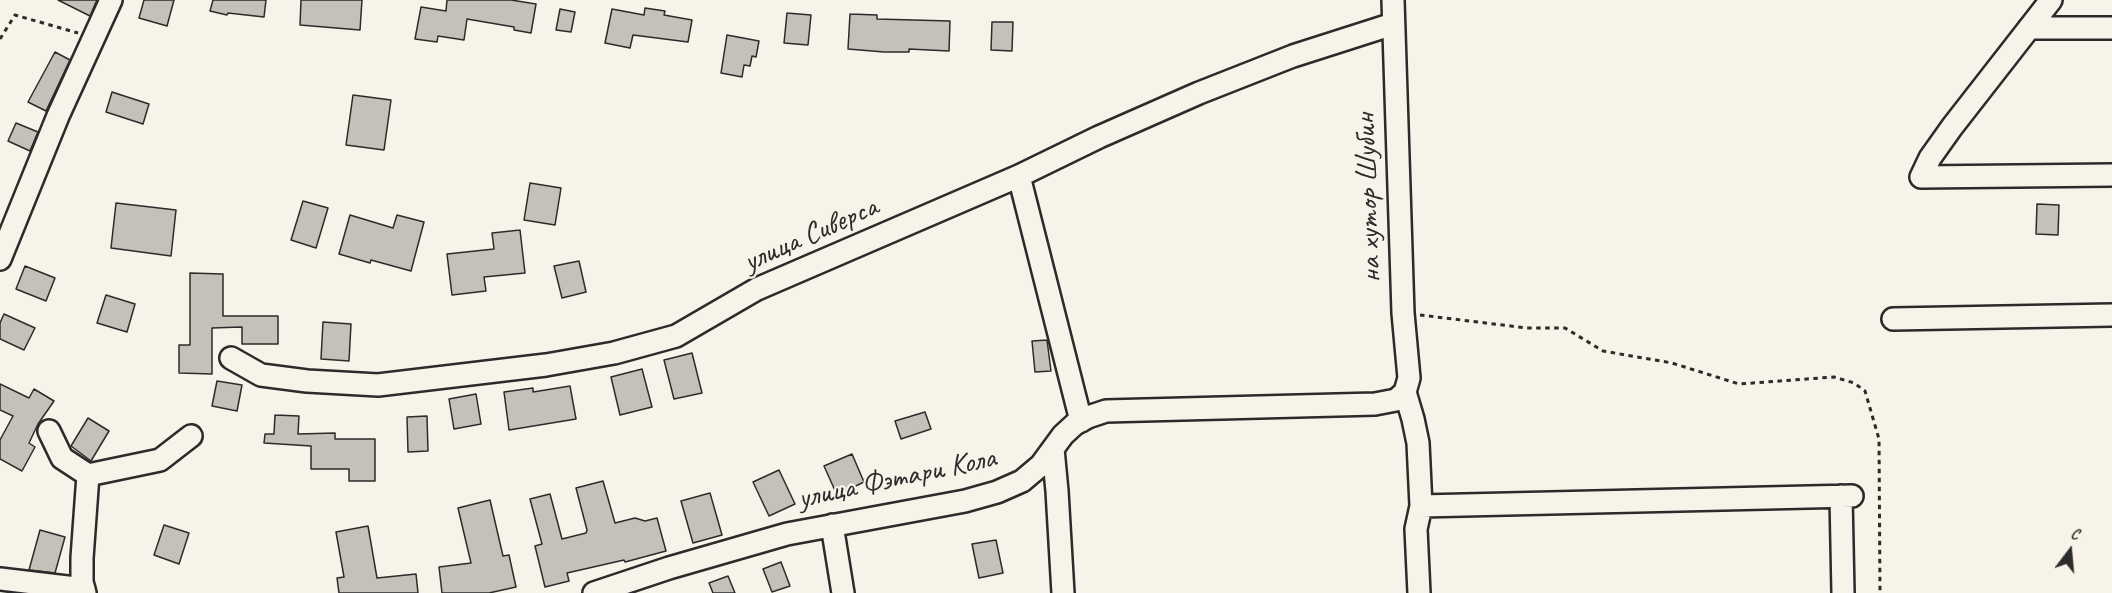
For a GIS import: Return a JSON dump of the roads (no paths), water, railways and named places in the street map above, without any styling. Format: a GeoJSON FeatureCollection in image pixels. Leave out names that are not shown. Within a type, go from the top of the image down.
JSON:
{"type":"FeatureCollection","features":[{"type":"Feature","properties":{"kind":"street"},"geometry":{"type":"LineString","coordinates":[[0,259],[58,116],[111,0]]}},
{"type":"Feature","properties":{"kind":"street","name":"на хутор Шубин"},"geometry":{"type":"LineString","coordinates":[[1393,0],[1403,313],[1409,378],[1406,392],[1418,443],[1421,506],[1416,529],[1419,593]]}},
{"type":"Feature","properties":{"kind":"street"},"geometry":{"type":"LineString","coordinates":[[2051,0],[1952,127],[1930,158],[1921,177],[2112,175]]}},
{"type":"Feature","properties":{"kind":"street","name":"улица Сиверса"},"geometry":{"type":"LineString","coordinates":[[231,358],[261,375],[307,381],[378,385],[546,365],[614,354],[676,336],[757,290],[1232,80],[1293,56],[1393,24]]}},
{"type":"Feature","properties":{"kind":"street"},"geometry":{"type":"LineString","coordinates":[[2029,28],[2112,28]]}},
{"type":"Feature","properties":{"kind":"street"},"geometry":{"type":"LineString","coordinates":[[1019,176],[1081,421]]}},
{"type":"Feature","properties":{"kind":"street"},"geometry":{"type":"LineString","coordinates":[[1893,319],[2112,315]]}},
{"type":"Feature","properties":{"kind":"street","name":"улица Фэтари Кола"},"geometry":{"type":"LineString","coordinates":[[601,592],[669,568],[787,534],[965,501],[997,492],[1022,481],[1041,465],[1063,435],[1081,421],[1106,411],[1375,404],[1396,400],[1406,392]]}},
{"type":"Feature","properties":{"kind":"street"},"geometry":{"type":"LineString","coordinates":[[50,430],[62,458],[88,475],[160,460],[191,436]]}},
{"type":"Feature","properties":{"kind":"street"},"geometry":{"type":"LineString","coordinates":[[1053,449],[1061,587]]}},
{"type":"Feature","properties":{"kind":"street"},"geometry":{"type":"LineString","coordinates":[[0,579],[84,592],[82,558],[88,475]]}},
{"type":"Feature","properties":{"kind":"street"},"geometry":{"type":"LineString","coordinates":[[1421,506],[1847,496],[1843,593]]}},
{"type":"Feature","properties":{"kind":"street"},"geometry":{"type":"LineString","coordinates":[[832,525],[843,593]]}}]}
